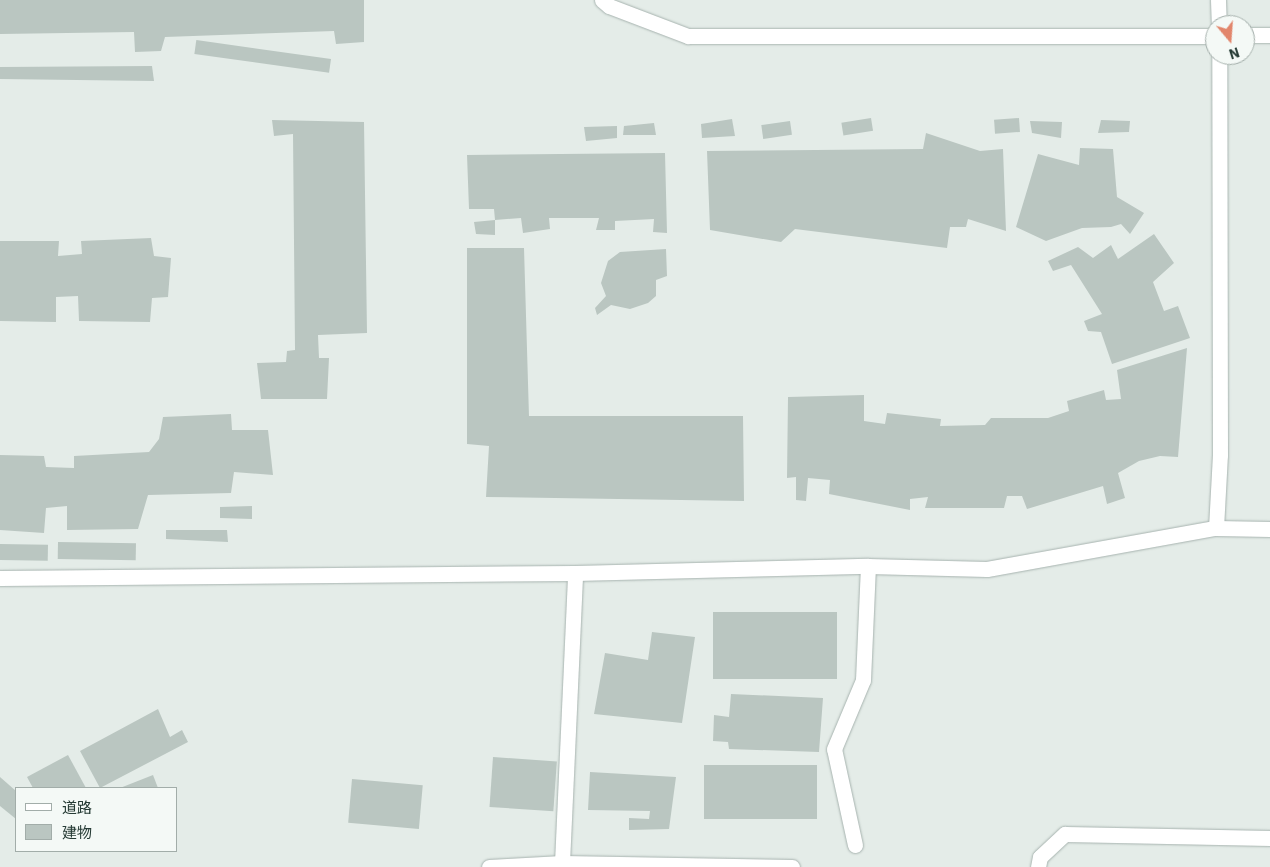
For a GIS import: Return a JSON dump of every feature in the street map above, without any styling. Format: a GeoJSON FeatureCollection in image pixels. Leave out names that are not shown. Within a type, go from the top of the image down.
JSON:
{"type":"FeatureCollection","features":[{"type":"Feature","properties":{"kind":"street"},"geometry":{"type":"LineString","coordinates":[[602,0],[608,6],[688,36],[1205,36]]}},
{"type":"Feature","properties":{"kind":"street"},"geometry":{"type":"LineString","coordinates":[[1218,0],[1219,15]]}},
{"type":"Feature","properties":{"kind":"street"},"geometry":{"type":"LineString","coordinates":[[1255,35],[1270,35]]}},
{"type":"Feature","properties":{"kind":"street"},"geometry":{"type":"LineString","coordinates":[[1216,528],[1220,455],[1219,65]]}},
{"type":"Feature","properties":{"kind":"street"},"geometry":{"type":"LineString","coordinates":[[0,578],[575,573],[868,566],[988,569],[1216,528],[1270,529]]}},
{"type":"Feature","properties":{"kind":"street"},"geometry":{"type":"LineString","coordinates":[[855,845],[834,749],[863,680],[868,566]]}},
{"type":"Feature","properties":{"kind":"street"},"geometry":{"type":"LineString","coordinates":[[562,863],[575,573]]}},
{"type":"Feature","properties":{"kind":"street"},"geometry":{"type":"LineString","coordinates":[[1038,867],[1040,857],[1065,834],[1270,838]]}},
{"type":"Feature","properties":{"kind":"street"},"geometry":{"type":"LineString","coordinates":[[489,867],[562,863],[792,867]]}},
{"type":"Feature","properties":{"kind":"building"},"geometry":{"type":"Polygon","coordinates":[[[0,0],[364,0],[364,42],[336,44],[334,31],[165,37],[161,51],[135,52],[134,32],[0,34],[0,0]]]}},
{"type":"Feature","properties":{"kind":"building"},"geometry":{"type":"Polygon","coordinates":[[[196,40],[331,59],[329,73],[194,54],[196,40]]]}},
{"type":"Feature","properties":{"kind":"building"},"geometry":{"type":"Polygon","coordinates":[[[152,66],[154,81],[0,79],[0,67],[152,66]]]}},
{"type":"Feature","properties":{"kind":"building"},"geometry":{"type":"Polygon","coordinates":[[[871,118],[873,131],[843,136],[841,123],[871,118]]]}},
{"type":"Feature","properties":{"kind":"building"},"geometry":{"type":"Polygon","coordinates":[[[1019,118],[1020,132],[995,134],[994,120],[1019,118]]]}},
{"type":"Feature","properties":{"kind":"building"},"geometry":{"type":"Polygon","coordinates":[[[732,119],[735,136],[702,138],[701,124],[732,119]]]}},
{"type":"Feature","properties":{"kind":"building"},"geometry":{"type":"Polygon","coordinates":[[[272,120],[364,122],[367,333],[318,335],[319,358],[329,358],[327,399],[261,399],[257,363],[286,362],[287,351],[295,350],[293,134],[274,136],[272,120]]]}},
{"type":"Feature","properties":{"kind":"building"},"geometry":{"type":"Polygon","coordinates":[[[1101,120],[1130,121],[1129,132],[1098,133],[1101,120]]]}},
{"type":"Feature","properties":{"kind":"building"},"geometry":{"type":"Polygon","coordinates":[[[790,121],[792,135],[763,139],[761,125],[790,121]]]}},
{"type":"Feature","properties":{"kind":"building"},"geometry":{"type":"Polygon","coordinates":[[[1030,121],[1062,122],[1061,138],[1032,133],[1030,121]]]}},
{"type":"Feature","properties":{"kind":"building"},"geometry":{"type":"Polygon","coordinates":[[[654,123],[656,135],[623,135],[624,126],[654,123]]]}},
{"type":"Feature","properties":{"kind":"building"},"geometry":{"type":"Polygon","coordinates":[[[617,126],[617,138],[586,141],[584,127],[617,126]]]}},
{"type":"Feature","properties":{"kind":"building"},"geometry":{"type":"Polygon","coordinates":[[[926,133],[980,151],[1003,149],[1006,231],[968,219],[966,227],[950,227],[947,248],[795,229],[781,242],[710,230],[707,151],[923,149],[926,133]]]}},
{"type":"Feature","properties":{"kind":"building"},"geometry":{"type":"Polygon","coordinates":[[[1080,148],[1113,149],[1117,197],[1144,213],[1130,234],[1121,224],[1111,227],[1082,228],[1046,241],[1016,227],[1038,154],[1079,165],[1080,148]]]}},
{"type":"Feature","properties":{"kind":"building"},"geometry":{"type":"Polygon","coordinates":[[[665,153],[667,233],[653,232],[654,219],[615,221],[615,230],[596,230],[599,218],[549,218],[550,229],[523,233],[521,218],[495,220],[494,209],[469,209],[467,155],[665,153]]]}},
{"type":"Feature","properties":{"kind":"building"},"geometry":{"type":"Polygon","coordinates":[[[495,220],[495,235],[476,234],[474,222],[495,220]]]}},
{"type":"Feature","properties":{"kind":"building"},"geometry":{"type":"Polygon","coordinates":[[[1154,234],[1174,263],[1153,282],[1164,311],[1178,306],[1190,338],[1112,364],[1101,332],[1088,331],[1084,321],[1102,314],[1071,265],[1053,271],[1048,261],[1078,247],[1093,258],[1111,245],[1118,259],[1154,234]]]}},
{"type":"Feature","properties":{"kind":"building"},"geometry":{"type":"Polygon","coordinates":[[[151,238],[154,256],[171,258],[168,297],[152,298],[150,322],[79,321],[78,296],[56,297],[56,322],[0,321],[0,241],[59,241],[58,256],[82,254],[81,241],[151,238]]]}},
{"type":"Feature","properties":{"kind":"building"},"geometry":{"type":"Polygon","coordinates":[[[467,248],[524,248],[529,416],[743,416],[744,501],[486,497],[489,446],[467,444],[467,248]]]}},
{"type":"Feature","properties":{"kind":"building"},"geometry":{"type":"Polygon","coordinates":[[[666,249],[667,276],[656,280],[656,296],[648,303],[630,309],[611,305],[597,315],[595,308],[606,296],[601,283],[608,261],[620,252],[666,249]]]}},
{"type":"Feature","properties":{"kind":"building"},"geometry":{"type":"Polygon","coordinates":[[[1187,348],[1178,457],[1160,456],[1139,461],[1118,473],[1125,498],[1107,504],[1103,486],[1027,509],[1022,496],[1007,496],[1004,508],[925,508],[928,497],[910,499],[910,510],[829,494],[830,480],[808,478],[806,501],[796,500],[796,477],[787,478],[788,397],[864,395],[864,421],[885,424],[887,413],[941,419],[940,426],[985,425],[991,418],[1048,418],[1069,411],[1067,401],[1104,390],[1106,400],[1121,399],[1117,370],[1187,348]]]}},
{"type":"Feature","properties":{"kind":"building"},"geometry":{"type":"Polygon","coordinates":[[[231,414],[232,430],[268,430],[273,475],[234,472],[231,493],[148,495],[138,529],[67,530],[67,506],[46,508],[44,533],[0,530],[0,455],[44,456],[46,467],[74,468],[74,456],[149,452],[159,439],[163,417],[231,414]]]}},
{"type":"Feature","properties":{"kind":"building"},"geometry":{"type":"Polygon","coordinates":[[[252,506],[252,519],[220,518],[220,507],[252,506]]]}},
{"type":"Feature","properties":{"kind":"building"},"geometry":{"type":"Polygon","coordinates":[[[166,530],[227,530],[228,542],[166,539],[166,530]]]}},
{"type":"Feature","properties":{"kind":"building"},"geometry":{"type":"Polygon","coordinates":[[[58,542],[136,543],[136,560],[58,559],[58,542]]]}},
{"type":"Feature","properties":{"kind":"building"},"geometry":{"type":"Polygon","coordinates":[[[0,544],[48,545],[48,561],[0,560],[0,544]]]}},
{"type":"Feature","properties":{"kind":"building"},"geometry":{"type":"Polygon","coordinates":[[[713,612],[837,612],[837,679],[713,679],[713,612]]]}},
{"type":"Feature","properties":{"kind":"building"},"geometry":{"type":"Polygon","coordinates":[[[652,632],[695,637],[682,723],[594,714],[605,653],[648,660],[652,632]]]}},
{"type":"Feature","properties":{"kind":"building"},"geometry":{"type":"Polygon","coordinates":[[[731,694],[823,698],[819,752],[729,749],[728,742],[713,741],[714,715],[729,717],[731,694]]]}},
{"type":"Feature","properties":{"kind":"building"},"geometry":{"type":"Polygon","coordinates":[[[158,709],[170,737],[182,730],[188,742],[102,787],[99,787],[80,751],[158,709]]]}},
{"type":"Feature","properties":{"kind":"building"},"geometry":{"type":"Polygon","coordinates":[[[68,755],[85,787],[32,787],[27,777],[68,755]]]}},
{"type":"Feature","properties":{"kind":"building"},"geometry":{"type":"Polygon","coordinates":[[[493,757],[557,761],[553,811],[490,807],[493,757]]]}},
{"type":"Feature","properties":{"kind":"building"},"geometry":{"type":"Polygon","coordinates":[[[704,765],[817,765],[817,819],[704,819],[704,765]]]}},
{"type":"Feature","properties":{"kind":"building"},"geometry":{"type":"Polygon","coordinates":[[[590,772],[676,777],[669,829],[629,830],[629,818],[649,819],[650,811],[588,810],[590,772]]]}},
{"type":"Feature","properties":{"kind":"building"},"geometry":{"type":"Polygon","coordinates":[[[153,775],[158,787],[123,787],[153,775]]]}},
{"type":"Feature","properties":{"kind":"building"},"geometry":{"type":"Polygon","coordinates":[[[0,777],[15,790],[15,818],[0,806],[0,777]]]}},
{"type":"Feature","properties":{"kind":"building"},"geometry":{"type":"Polygon","coordinates":[[[352,779],[423,785],[419,829],[348,823],[352,779]]]}}]}
